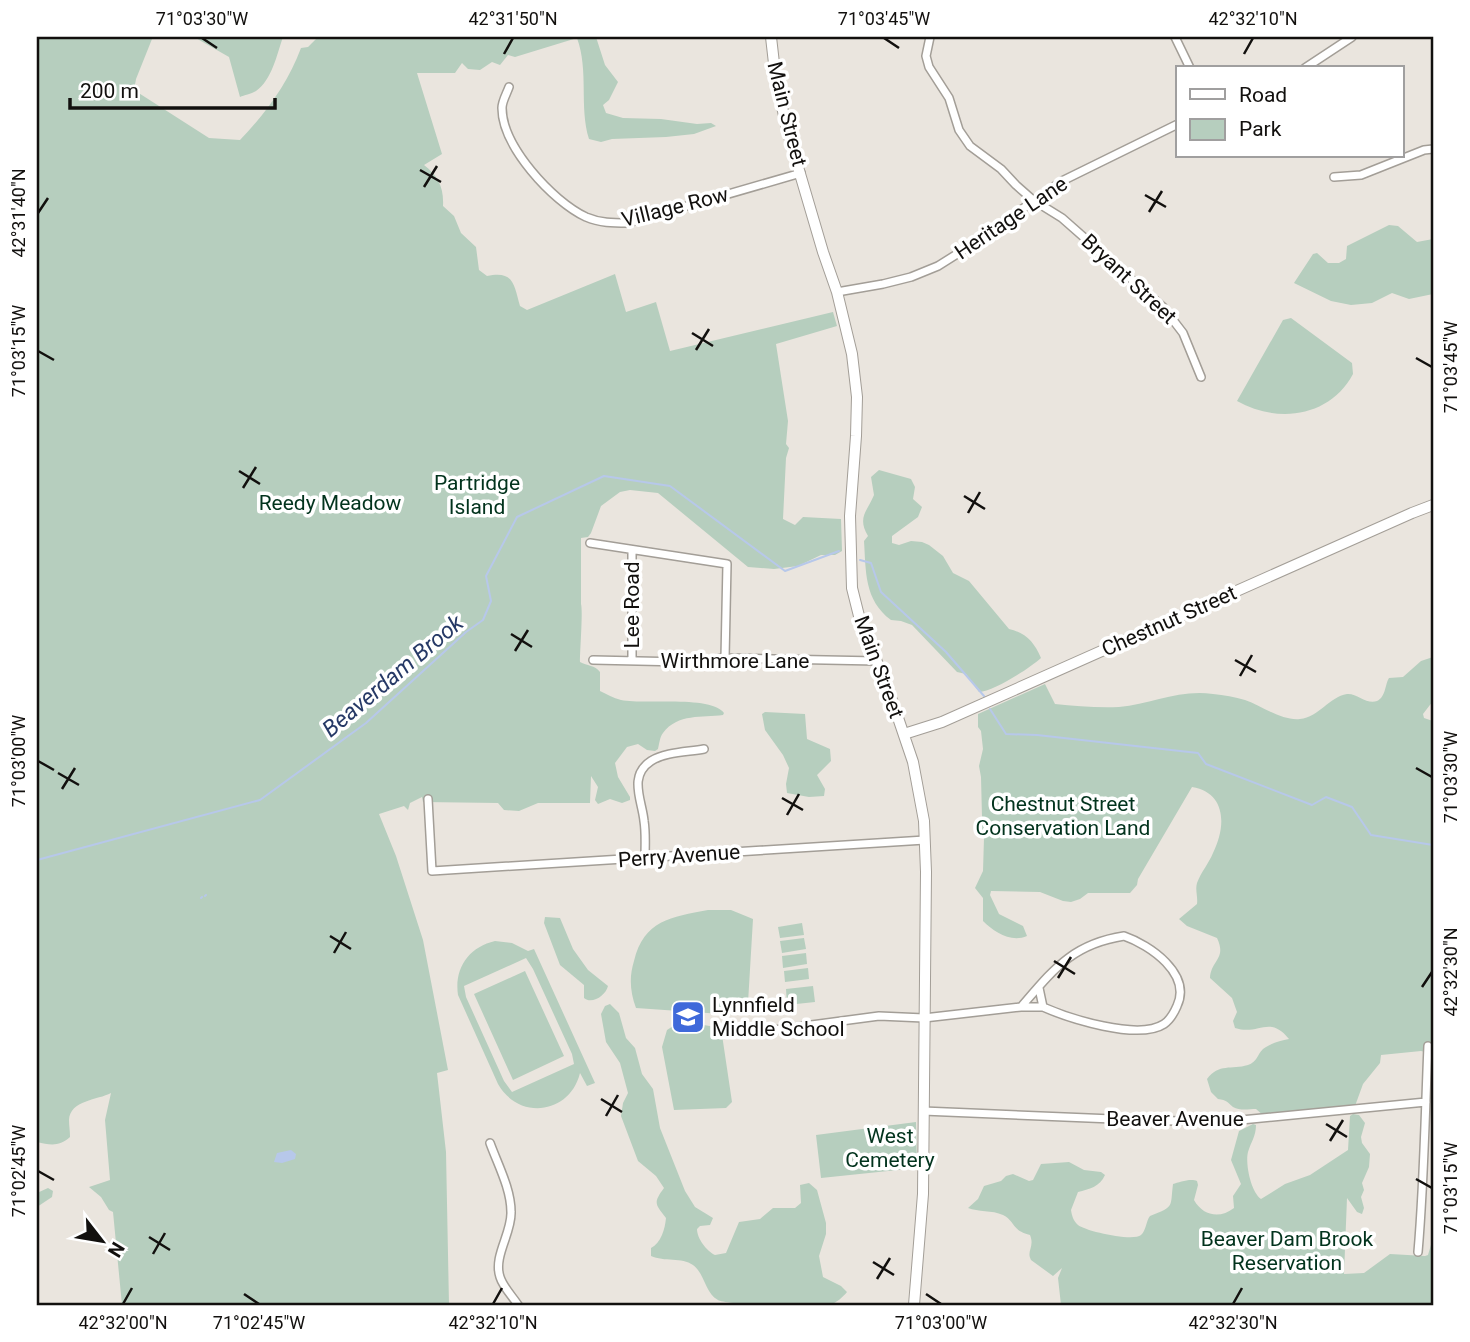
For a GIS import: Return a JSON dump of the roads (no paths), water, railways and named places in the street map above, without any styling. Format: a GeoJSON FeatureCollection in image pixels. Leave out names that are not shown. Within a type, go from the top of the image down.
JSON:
{"type":"FeatureCollection","features":[{"type":"Feature","properties":{"kind":"street","name":"Main Street"},"geometry":{"type":"LineString","coordinates":[[771,37],[776,81],[825,259],[837,292],[852,354],[856,436],[850,516],[851,579],[859,616],[904,734],[920,794],[925,840],[923,1194],[913,1305]]}},
{"type":"Feature","properties":{"kind":"street","name":"Bryant Street"},"geometry":{"type":"LineString","coordinates":[[930,37],[926,56],[929,67],[949,97],[959,130],[970,146],[1001,169],[1034,200],[1062,218],[1167,311],[1183,333],[1201,377]]}},
{"type":"Feature","properties":{"kind":"street"},"geometry":{"type":"LineString","coordinates":[[1175,37],[1188,66]]}},
{"type":"Feature","properties":{"kind":"street"},"geometry":{"type":"LineString","coordinates":[[1308,66],[1352,37]]}},
{"type":"Feature","properties":{"kind":"street","name":"Village Row"},"geometry":{"type":"LineString","coordinates":[[509,87],[502,105],[505,126],[528,166],[565,204],[603,223],[628,223],[801,173]]}},
{"type":"Feature","properties":{"kind":"street","name":"Heritage Lane"},"geometry":{"type":"LineString","coordinates":[[837,292],[883,285],[938,266],[1062,181],[1176,125]]}},
{"type":"Feature","properties":{"kind":"street"},"geometry":{"type":"LineString","coordinates":[[1404,157],[1423,149],[1433,149]]}},
{"type":"Feature","properties":{"kind":"street"},"geometry":{"type":"LineString","coordinates":[[1334,177],[1362,175],[1402,158]]}},
{"type":"Feature","properties":{"kind":"street","name":"Chestnut Street"},"geometry":{"type":"LineString","coordinates":[[904,734],[942,722],[1433,505]]}},
{"type":"Feature","properties":{"kind":"street"},"geometry":{"type":"LineString","coordinates":[[590,543],[727,564],[725,658]]}},
{"type":"Feature","properties":{"kind":"street","name":"Lee Road"},"geometry":{"type":"LineString","coordinates":[[632,550],[632,660]]}},
{"type":"Feature","properties":{"kind":"street","name":"Wirthmore Lane"},"geometry":{"type":"LineString","coordinates":[[593,660],[683,662],[725,658],[877,661]]}},
{"type":"Feature","properties":{"kind":"street"},"geometry":{"type":"LineString","coordinates":[[645,859],[644,818],[637,790],[640,773],[660,757],[704,749]]}},
{"type":"Feature","properties":{"kind":"street","name":"Perry Avenue"},"geometry":{"type":"LineString","coordinates":[[428,799],[432,871],[925,840]]}},
{"type":"Feature","properties":{"kind":"street"},"geometry":{"type":"LineString","coordinates":[[743,1034],[879,1016],[924,1018],[1021,1007],[1042,1007],[1097,1026],[1129,1029],[1156,1027],[1171,1016],[1179,1003],[1180,989],[1171,968],[1156,953],[1124,936],[1083,948],[1064,959],[1021,1007]]}},
{"type":"Feature","properties":{"kind":"street"},"geometry":{"type":"LineString","coordinates":[[1039,988],[1042,1007]]}},
{"type":"Feature","properties":{"kind":"street"},"geometry":{"type":"LineString","coordinates":[[1418,1252],[1428,1046]]}},
{"type":"Feature","properties":{"kind":"street","name":"Beaver Avenue"},"geometry":{"type":"LineString","coordinates":[[923,1111],[1161,1121],[1241,1120],[1426,1102]]}},
{"type":"Feature","properties":{"kind":"street"},"geometry":{"type":"LineString","coordinates":[[490,1143],[510,1198],[511,1214],[508,1235],[501,1254],[500,1278],[518,1305]]}},
{"type":"Feature","properties":{"kind":"street"},"geometry":{"type":"LineString","coordinates":[[1423,1191],[1433,1190]]}},
{"type":"Feature","properties":{"kind":"water"},"geometry":{"type":"Polygon","coordinates":[[[291,1150],[296,1154],[295,1159],[282,1163],[274,1162],[277,1153],[291,1150]]]}},
{"type":"Feature","properties":{"kind":"waterway","name":"Beaverdam Brook"},"geometry":{"type":"LineString","coordinates":[[37,860],[260,800],[366,723],[466,632],[483,620],[491,601],[486,576],[517,517],[604,476],[670,486],[785,571],[839,551]]}},
{"type":"Feature","properties":{"kind":"waterway","name":"Beaverdam Brook"},"geometry":{"type":"LineString","coordinates":[[860,560],[871,563],[881,592],[946,652],[984,696]]}},
{"type":"Feature","properties":{"kind":"waterway","name":"Beaverdam Brook"},"geometry":{"type":"LineString","coordinates":[[990,709],[1006,734],[1198,753],[1206,764],[1312,805],[1326,797],[1352,807],[1371,835],[1433,845]]}},
{"type":"Feature","properties":{"kind":"place","name":"Lynnfield Middle School"},"geometry":{"type":"Point","coordinates":[688,1017]}},
{"type":"Feature","properties":{"kind":"park label","name":"Partridge Island"},"geometry":{"type":"Point","coordinates":[477,495]}},
{"type":"Feature","properties":{"kind":"park label","name":"Reedy Meadow"},"geometry":{"type":"Point","coordinates":[330,503]}},
{"type":"Feature","properties":{"kind":"park label","name":"Chestnut Street Conservation Land"},"geometry":{"type":"Point","coordinates":[1063,816]}},
{"type":"Feature","properties":{"kind":"park label","name":"West Cemetery"},"geometry":{"type":"Point","coordinates":[890,1148]}},
{"type":"Feature","properties":{"kind":"park label","name":"Beaver Dam Brook Reservation"},"geometry":{"type":"Point","coordinates":[1287,1251]}}]}
